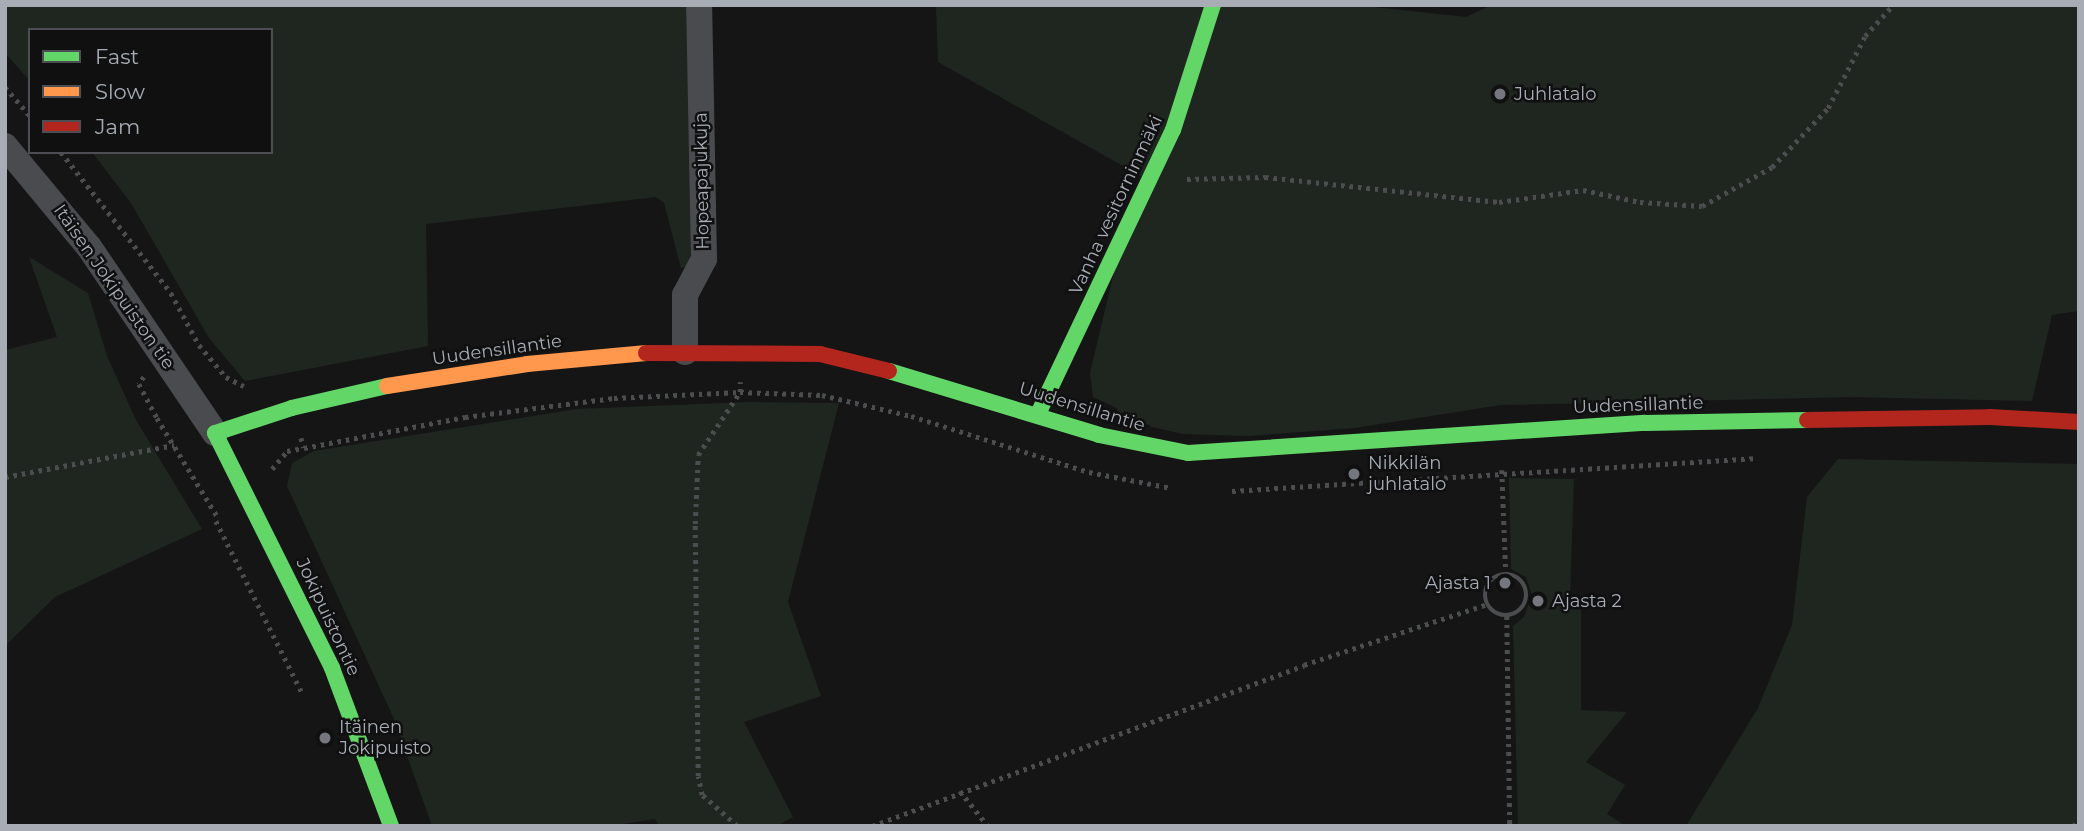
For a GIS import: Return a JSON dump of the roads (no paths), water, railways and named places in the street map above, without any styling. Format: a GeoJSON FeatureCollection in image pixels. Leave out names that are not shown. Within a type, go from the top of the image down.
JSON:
{"type":"FeatureCollection","features":[{"type":"Feature","properties":{"kind":"street","name":"Hopeapajukuja"},"geometry":{"type":"LineString","coordinates":[[685,352],[685,295],[704,259],[699,5]]}},
{"type":"Feature","properties":{"kind":"street","name":"Vanha vesitorninmäki"},"geometry":{"type":"LineString","coordinates":[[1038,414],[1173,130],[1213,5]]}},
{"type":"Feature","properties":{"kind":"street","name":"Itäisen Jokipuiston tie"},"geometry":{"type":"LineString","coordinates":[[5,146],[89,247],[215,433]]}},
{"type":"Feature","properties":{"kind":"street","name":"Uudensillantie"},"geometry":{"type":"LineString","coordinates":[[215,433],[292,408],[406,382],[527,363],[617,353],[685,352],[820,354],[940,383],[1152,448],[1225,454],[1645,423],[1976,417],[2079,422]]}},
{"type":"Feature","properties":{"kind":"street","name":"Jokipuistontie"},"geometry":{"type":"LineString","coordinates":[[215,433],[332,668],[391,826]]}},
{"type":"Feature","properties":{"kind":"place","name":"Juhlatalo"},"geometry":{"type":"Point","coordinates":[1500,94]}},
{"type":"Feature","properties":{"kind":"place","name":"Nikkilän juhlatalo"},"geometry":{"type":"Point","coordinates":[1354,474]}},
{"type":"Feature","properties":{"kind":"place","name":"Ajasta 1"},"geometry":{"type":"Point","coordinates":[1505,583]}},
{"type":"Feature","properties":{"kind":"place","name":"Ajasta 2"},"geometry":{"type":"Point","coordinates":[1538,601]}},
{"type":"Feature","properties":{"kind":"place","name":"Itäinen Jokipuisto"},"geometry":{"type":"Point","coordinates":[325,738]}}]}
